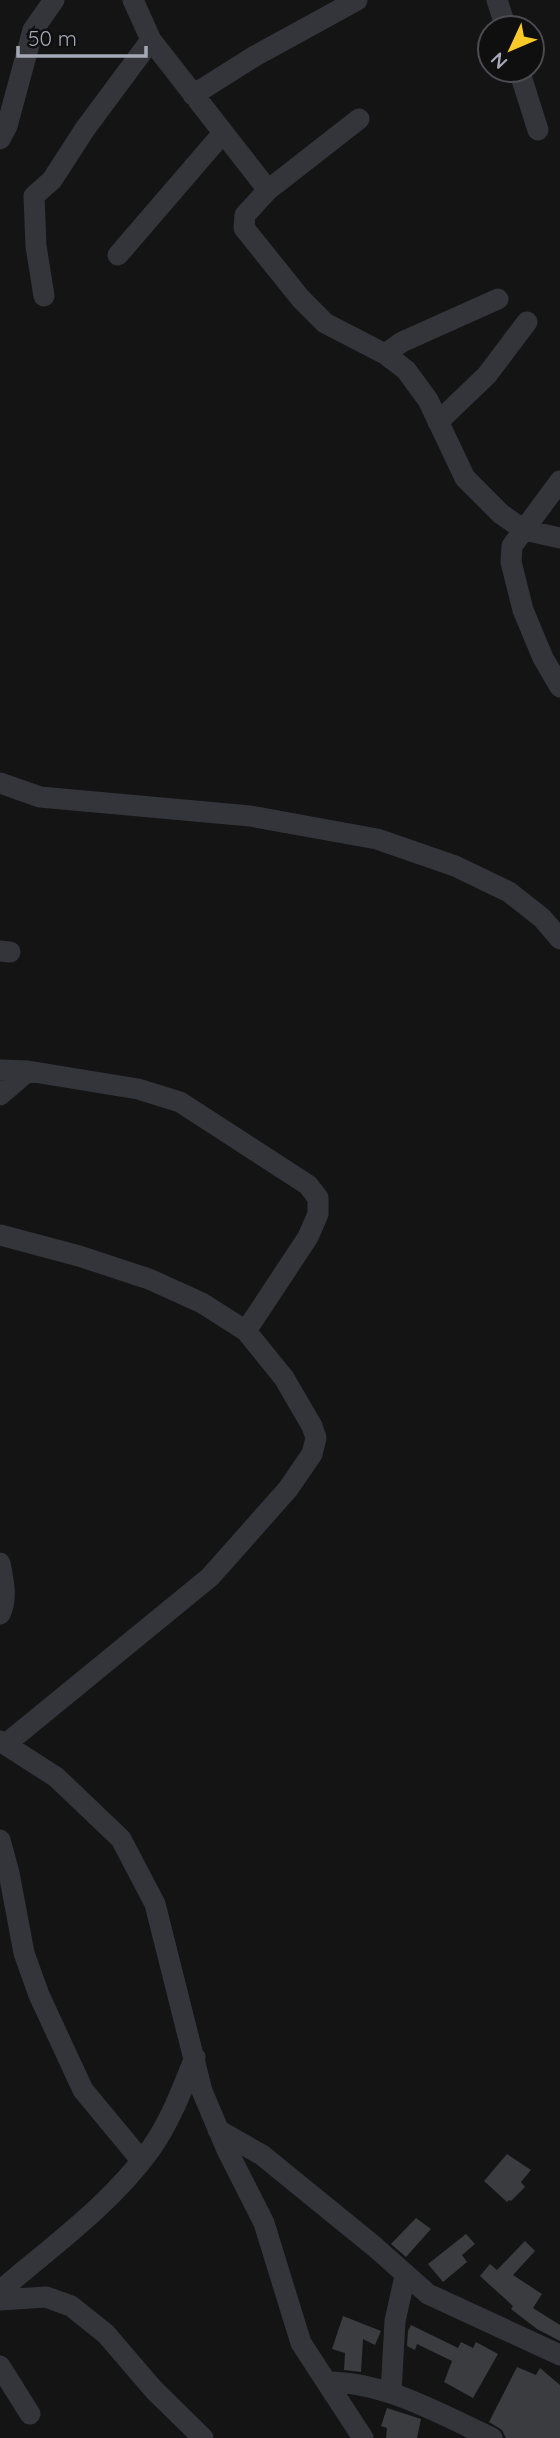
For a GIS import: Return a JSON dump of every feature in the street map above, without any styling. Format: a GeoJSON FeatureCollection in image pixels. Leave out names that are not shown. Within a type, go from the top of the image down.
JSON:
{"type":"FeatureCollection","features":[{"type":"Feature","properties":{"kind":"street"},"geometry":{"type":"LineString","coordinates":[[0,139],[7,126],[33,30],[54,0]]}},
{"type":"Feature","properties":{"kind":"street"},"geometry":{"type":"LineString","coordinates":[[134,0],[151,40],[268,190]]}},
{"type":"Feature","properties":{"kind":"street"},"geometry":{"type":"LineString","coordinates":[[194,95],[255,56],[357,0]]}},
{"type":"Feature","properties":{"kind":"street"},"geometry":{"type":"LineString","coordinates":[[44,296],[36,246],[34,196],[52,180],[151,40]]}},
{"type":"Feature","properties":{"kind":"street"},"geometry":{"type":"LineString","coordinates":[[523,84],[538,130]]}},
{"type":"Feature","properties":{"kind":"street"},"geometry":{"type":"LineString","coordinates":[[359,119],[268,190],[245,215],[244,228],[301,299],[326,323],[385,354],[407,370],[428,400],[466,478],[501,514],[524,530],[560,538]]}},
{"type":"Feature","properties":{"kind":"street"},"geometry":{"type":"LineString","coordinates":[[118,255],[223,133]]}},
{"type":"Feature","properties":{"kind":"street"},"geometry":{"type":"LineString","coordinates":[[385,354],[402,342],[498,299]]}},
{"type":"Feature","properties":{"kind":"street"},"geometry":{"type":"LineString","coordinates":[[438,422],[487,375],[527,322]]}},
{"type":"Feature","properties":{"kind":"street"},"geometry":{"type":"LineString","coordinates":[[560,481],[512,546],[511,562],[523,610],[543,657],[560,687]]}},
{"type":"Feature","properties":{"kind":"street"},"geometry":{"type":"LineString","coordinates":[[0,783],[40,797],[250,817],[377,839],[455,866],[509,892],[542,918],[560,939]]}},
{"type":"Feature","properties":{"kind":"street"},"geometry":{"type":"LineString","coordinates":[[0,1070],[138,1089],[180,1102],[309,1185],[318,1198],[318,1214],[308,1237],[246,1331]]}},
{"type":"Feature","properties":{"kind":"street"},"geometry":{"type":"LineString","coordinates":[[0,1095],[28,1072]]}},
{"type":"Feature","properties":{"kind":"street"},"geometry":{"type":"LineString","coordinates":[[0,1235],[79,1256],[149,1279],[202,1303],[246,1331],[284,1378],[312,1426],[316,1438],[312,1454],[288,1489],[210,1577],[3,1743],[56,1777],[121,1839],[155,1904],[202,2091],[264,2223],[302,2343],[363,2438]]}},
{"type":"Feature","properties":{"kind":"street"},"geometry":{"type":"LineString","coordinates":[[0,1563],[5,1592],[0,1614]]}},
{"type":"Feature","properties":{"kind":"street"},"geometry":{"type":"LineString","coordinates":[[0,1840],[24,1954],[38,1995],[83,2090],[141,2160]]}},
{"type":"Feature","properties":{"kind":"street"},"geometry":{"type":"LineString","coordinates":[[0,2291],[116,2191],[141,2160],[177,2103],[195,2057]]}},
{"type":"Feature","properties":{"kind":"street"},"geometry":{"type":"LineString","coordinates":[[218,2130],[262,2155],[428,2294],[560,2355]]}},
{"type":"Feature","properties":{"kind":"street"},"geometry":{"type":"LineString","coordinates":[[391,2393],[395,2321],[405,2276]]}},
{"type":"Feature","properties":{"kind":"street"},"geometry":{"type":"LineString","coordinates":[[0,2301],[46,2297],[71,2306],[106,2334],[154,2390],[203,2438]]}},
{"type":"Feature","properties":{"kind":"street"},"geometry":{"type":"LineString","coordinates":[[0,2366],[30,2414]]}},
{"type":"Feature","properties":{"kind":"street"},"geometry":{"type":"LineString","coordinates":[[327,2382],[365,2384],[492,2438]]}},
{"type":"Feature","properties":{"kind":"building"},"geometry":{"type":"Polygon","coordinates":[[[507,2154],[531,2170],[521,2182],[525,2187],[507,2202],[484,2181],[507,2154]]]}},
{"type":"Feature","properties":{"kind":"building"},"geometry":{"type":"Polygon","coordinates":[[[416,2218],[431,2229],[406,2257],[391,2244],[416,2218]]]}},
{"type":"Feature","properties":{"kind":"building"},"geometry":{"type":"Polygon","coordinates":[[[466,2234],[475,2244],[462,2255],[467,2262],[443,2282],[428,2264],[466,2234]]]}},
{"type":"Feature","properties":{"kind":"building"},"geometry":{"type":"Polygon","coordinates":[[[525,2241],[535,2251],[513,2275],[542,2294],[533,2308],[560,2325],[560,2341],[537,2329],[511,2309],[513,2306],[480,2276],[490,2264],[497,2270],[525,2241]]]}},
{"type":"Feature","properties":{"kind":"building"},"geometry":{"type":"Polygon","coordinates":[[[343,2316],[381,2331],[375,2345],[363,2339],[361,2372],[344,2370],[345,2353],[332,2349],[343,2316]]]}},
{"type":"Feature","properties":{"kind":"building"},"geometry":{"type":"Polygon","coordinates":[[[411,2325],[458,2348],[461,2342],[473,2348],[476,2342],[498,2354],[473,2398],[444,2382],[452,2361],[417,2344],[415,2350],[407,2346],[411,2325]]]}},
{"type":"Feature","properties":{"kind":"building"},"geometry":{"type":"Polygon","coordinates":[[[517,2367],[536,2375],[540,2368],[560,2385],[560,2438],[506,2438],[502,2430],[489,2422],[517,2367]]]}},
{"type":"Feature","properties":{"kind":"building"},"geometry":{"type":"Polygon","coordinates":[[[387,2408],[421,2419],[417,2438],[386,2438],[387,2428],[381,2426],[387,2408]]]}}]}
